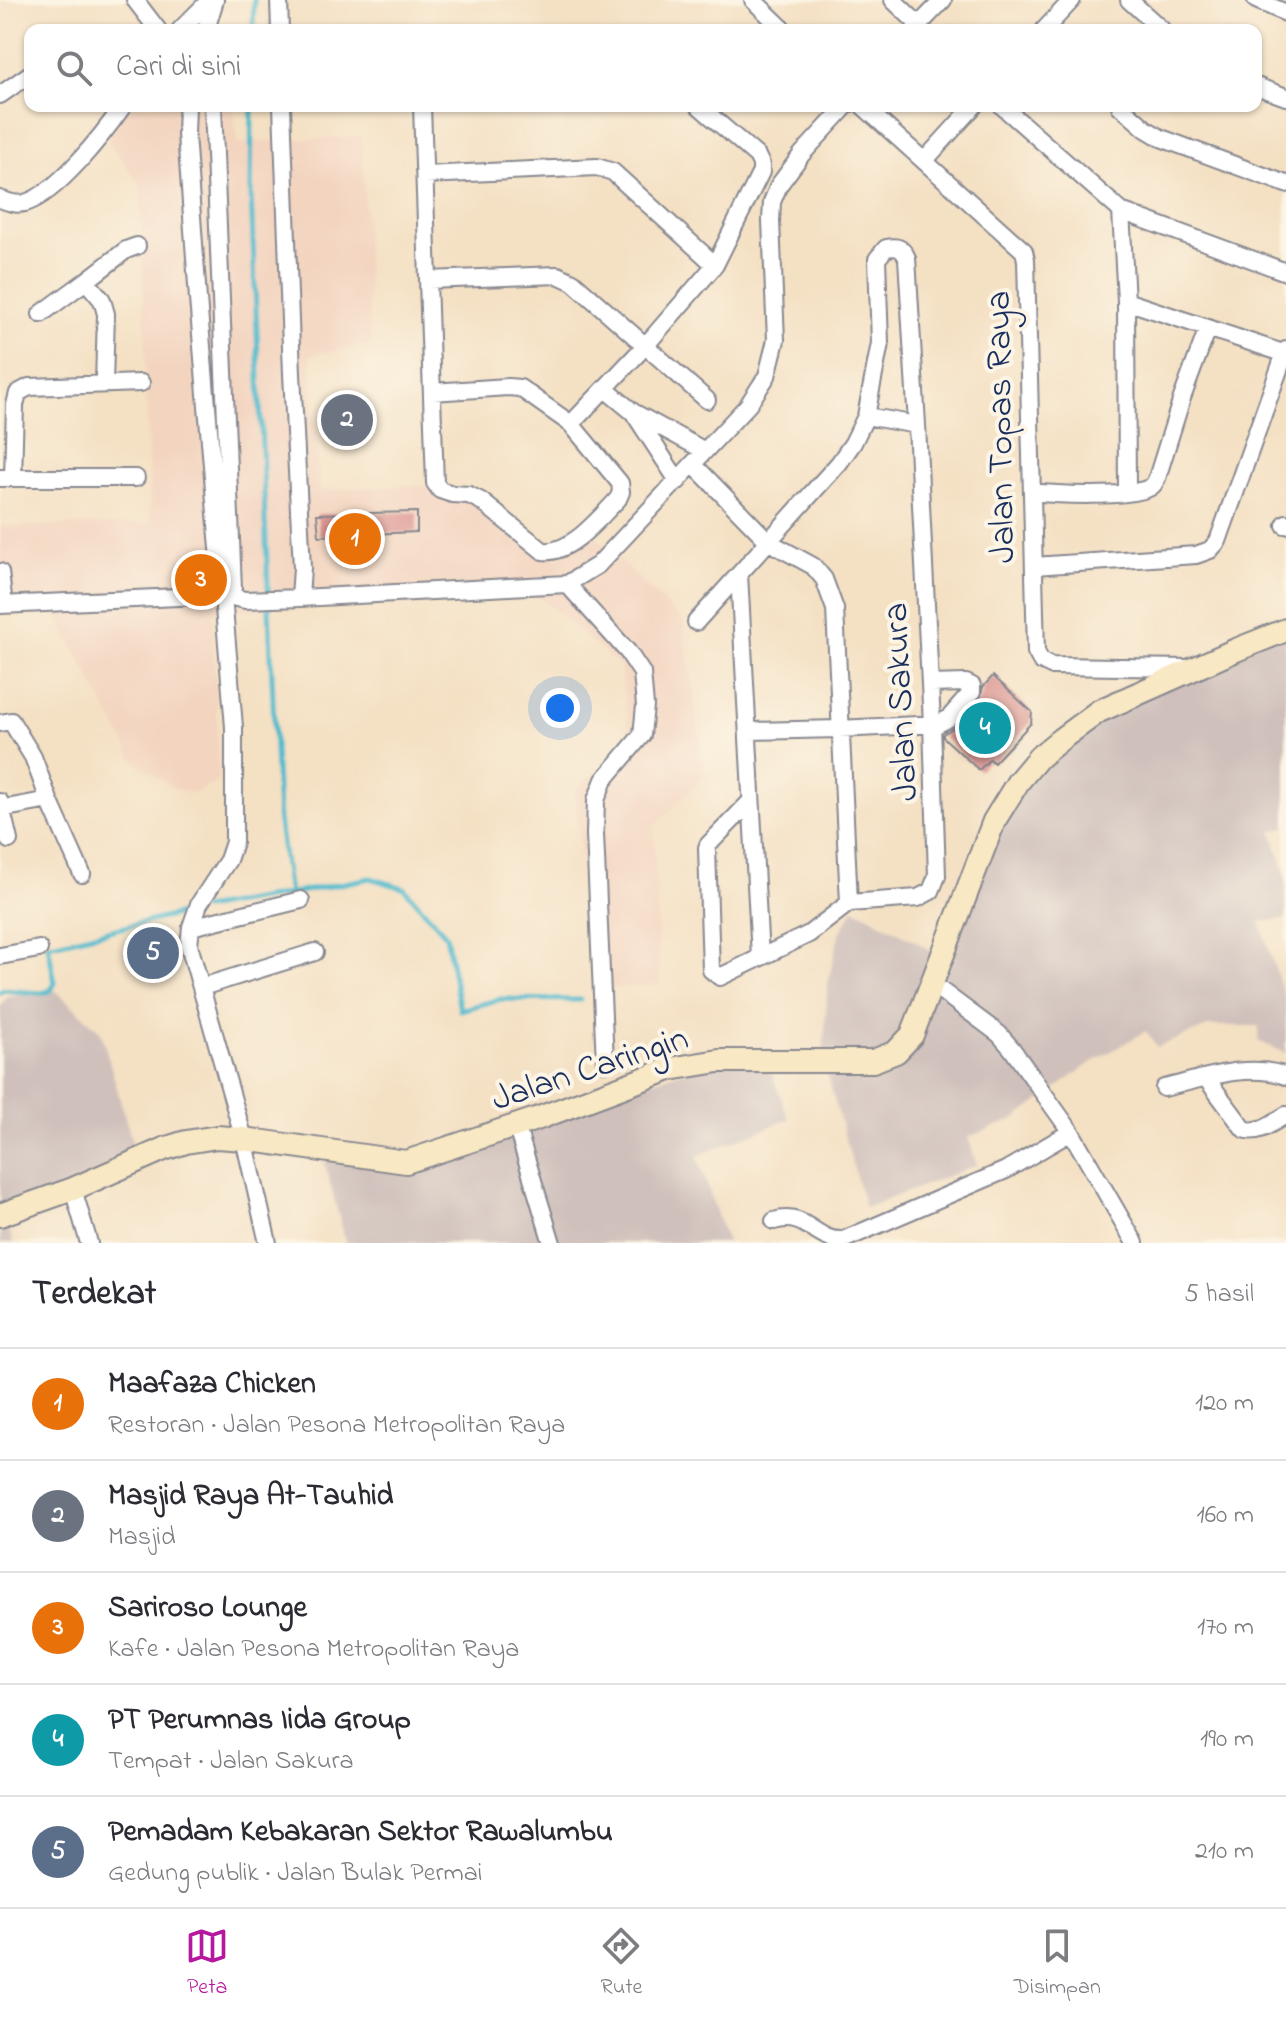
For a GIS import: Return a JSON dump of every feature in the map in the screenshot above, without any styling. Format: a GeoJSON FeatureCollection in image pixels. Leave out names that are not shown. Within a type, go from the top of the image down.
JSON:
{"type":"FeatureCollection","features":[{"type":"Feature","properties":{"kind":"main road","name":"Jalan Caringin"},"geometry":{"type":"LineString","coordinates":[[0,1215],[73,1189],[186,1142],[217,1137],[244,1139],[406,1162],[670,1069],[719,1061],[873,1061],[896,1052],[912,1035],[994,821],[1018,782],[1039,757],[1099,711],[1286,630]]}},
{"type":"Feature","properties":{"kind":"street"},"geometry":{"type":"LineString","coordinates":[[135,0],[153,24]]}},
{"type":"Feature","properties":{"kind":"street"},"geometry":{"type":"LineString","coordinates":[[186,24],[212,0]]}},
{"type":"Feature","properties":{"kind":"street"},"geometry":{"type":"LineString","coordinates":[[207,24],[212,0]]}},
{"type":"Feature","properties":{"kind":"street"},"geometry":{"type":"LineString","coordinates":[[279,0],[280,24]]}},
{"type":"Feature","properties":{"kind":"street"},"geometry":{"type":"LineString","coordinates":[[753,0],[778,24]]}},
{"type":"Feature","properties":{"kind":"street"},"geometry":{"type":"LineString","coordinates":[[893,0],[914,24]]}},
{"type":"Feature","properties":{"kind":"street"},"geometry":{"type":"LineString","coordinates":[[920,24],[943,0]]}},
{"type":"Feature","properties":{"kind":"street"},"geometry":{"type":"LineString","coordinates":[[1050,24],[1072,0]]}},
{"type":"Feature","properties":{"kind":"street"},"geometry":{"type":"LineString","coordinates":[[1129,0],[1155,24]]}},
{"type":"Feature","properties":{"kind":"street"},"geometry":{"type":"LineString","coordinates":[[1256,0],[1286,13]]}},
{"type":"Feature","properties":{"kind":"street"},"geometry":{"type":"LineString","coordinates":[[0,95],[24,78]]}},
{"type":"Feature","properties":{"kind":"street"},"geometry":{"type":"LineString","coordinates":[[1262,88],[1286,97]]}},
{"type":"Feature","properties":{"kind":"street"},"geometry":{"type":"LineString","coordinates":[[0,199],[12,204],[24,203],[43,193],[79,161],[118,112]]}},
{"type":"Feature","properties":{"kind":"street"},"geometry":{"type":"LineString","coordinates":[[187,112],[198,299],[234,597]]}},
{"type":"Feature","properties":{"kind":"street"},"geometry":{"type":"LineString","coordinates":[[213,112],[234,597],[234,842],[228,860],[195,915],[189,945],[244,1139],[268,1243]]}},
{"type":"Feature","properties":{"kind":"street"},"geometry":{"type":"LineString","coordinates":[[282,112],[302,568],[294,598]]}},
{"type":"Feature","properties":{"kind":"street"},"geometry":{"type":"LineString","coordinates":[[422,112],[435,483],[440,490],[469,495],[481,501],[543,551],[551,552],[578,538],[618,499],[620,483],[571,424],[520,388],[432,392]]}},
{"type":"Feature","properties":{"kind":"street"},"geometry":{"type":"LineString","coordinates":[[571,424],[646,345],[715,265],[761,172],[757,156],[706,112]]}},
{"type":"Feature","properties":{"kind":"street"},"geometry":{"type":"LineString","coordinates":[[0,572],[2,605],[234,597],[294,598],[567,584],[598,565],[748,405],[767,376],[776,340],[772,202],[779,185],[802,154],[840,112]]}},
{"type":"Feature","properties":{"kind":"street","name":"Jalan Topas Raya"},"geometry":{"type":"LineString","coordinates":[[870,112],[1024,251],[1036,652],[1041,661],[1051,666],[1195,668]]}},
{"type":"Feature","properties":{"kind":"street"},"geometry":{"type":"LineString","coordinates":[[925,160],[969,112]]}},
{"type":"Feature","properties":{"kind":"street"},"geometry":{"type":"LineString","coordinates":[[1009,112],[1121,211],[1286,272]]}},
{"type":"Feature","properties":{"kind":"street"},"geometry":{"type":"LineString","coordinates":[[1127,112],[1161,138],[1286,184]]}},
{"type":"Feature","properties":{"kind":"street"},"geometry":{"type":"LineString","coordinates":[[425,175],[597,167],[613,172],[715,265]]}},
{"type":"Feature","properties":{"kind":"street"},"geometry":{"type":"LineString","coordinates":[[1121,211],[1126,301],[1127,492]]}},
{"type":"Feature","properties":{"kind":"street"},"geometry":{"type":"LineString","coordinates":[[41,314],[126,250],[137,246]]}},
{"type":"Feature","properties":{"kind":"street","name":"Jalan Sakura"},"geometry":{"type":"LineString","coordinates":[[849,903],[918,898],[931,891],[937,876],[907,258],[903,250],[896,246],[886,248],[877,259],[880,343],[866,416]]}},
{"type":"Feature","properties":{"kind":"street"},"geometry":{"type":"LineString","coordinates":[[428,280],[558,275],[573,282],[707,400]]}},
{"type":"Feature","properties":{"kind":"street"},"geometry":{"type":"LineString","coordinates":[[86,281],[102,300],[106,314],[104,384]]}},
{"type":"Feature","properties":{"kind":"street"},"geometry":{"type":"LineString","coordinates":[[1034,566],[1196,555],[1210,550],[1218,541],[1286,352],[1126,301]]}},
{"type":"Feature","properties":{"kind":"street"},"geometry":{"type":"LineString","coordinates":[[1032,492],[1127,492],[1150,487],[1157,478],[1208,328]]}},
{"type":"Feature","properties":{"kind":"street"},"geometry":{"type":"LineString","coordinates":[[136,478],[6,478],[18,393],[29,387],[141,383]]}},
{"type":"Feature","properties":{"kind":"street"},"geometry":{"type":"LineString","coordinates":[[605,389],[633,412],[705,451]]}},
{"type":"Feature","properties":{"kind":"street"},"geometry":{"type":"LineString","coordinates":[[633,412],[678,481]]}},
{"type":"Feature","properties":{"kind":"street"},"geometry":{"type":"LineString","coordinates":[[696,622],[839,463],[866,416],[917,425]]}},
{"type":"Feature","properties":{"kind":"street"},"geometry":{"type":"LineString","coordinates":[[694,465],[769,542],[813,566],[824,579],[835,609],[849,903],[809,934],[720,977],[711,970],[707,848],[751,801]]}},
{"type":"Feature","properties":{"kind":"street"},"geometry":{"type":"LineString","coordinates":[[739,574],[760,957]]}},
{"type":"Feature","properties":{"kind":"street"},"geometry":{"type":"LineString","coordinates":[[567,584],[628,652],[642,673],[644,695],[642,735],[604,780],[596,800],[605,1063]]}},
{"type":"Feature","properties":{"kind":"street"},"geometry":{"type":"LineString","coordinates":[[749,731],[938,724],[949,718],[972,692],[972,686],[966,683],[930,684]]}},
{"type":"Feature","properties":{"kind":"street"},"geometry":{"type":"LineString","coordinates":[[0,723],[11,721],[33,757],[82,874]]}},
{"type":"Feature","properties":{"kind":"street"},"geometry":{"type":"LineString","coordinates":[[9,840],[1,805],[49,800]]}},
{"type":"Feature","properties":{"kind":"street"},"geometry":{"type":"LineString","coordinates":[[195,915],[301,900]]}},
{"type":"Feature","properties":{"kind":"street"},"geometry":{"type":"LineString","coordinates":[[0,956],[39,949]]}},
{"type":"Feature","properties":{"kind":"street"},"geometry":{"type":"LineString","coordinates":[[202,987],[315,952]]}},
{"type":"Feature","properties":{"kind":"street"},"geometry":{"type":"LineString","coordinates":[[932,984],[999,1034],[1012,1049],[1071,1132],[1135,1243]]}},
{"type":"Feature","properties":{"kind":"street"},"geometry":{"type":"LineString","coordinates":[[1164,1088],[1244,1071],[1286,1076]]}},
{"type":"Feature","properties":{"kind":"street"},"geometry":{"type":"LineString","coordinates":[[1206,1078],[1244,1129],[1251,1132],[1260,1130],[1286,1115]]}},
{"type":"Feature","properties":{"kind":"street"},"geometry":{"type":"LineString","coordinates":[[516,1125],[552,1243]]}},
{"type":"Feature","properties":{"kind":"street"},"geometry":{"type":"LineString","coordinates":[[774,1221],[799,1220],[831,1240],[843,1240],[1006,1170],[1071,1132]]}},
{"type":"Feature","properties":{"kind":"street"},"geometry":{"type":"LineString","coordinates":[[73,1189],[89,1243]]}},
{"type":"Feature","properties":{"kind":"shaded area"},"geometry":{"type":"Polygon","coordinates":[[[124,112],[234,112],[237,143],[362,136],[370,344],[310,356],[320,490],[421,485],[478,494],[538,554],[558,559],[595,536],[683,621],[705,775],[654,827],[660,985],[596,989],[574,790],[630,745],[620,666],[532,591],[213,612],[219,781],[194,793],[173,788],[133,759],[57,615],[0,616],[0,526],[150,524],[141,186],[107,140],[124,112]]]}},
{"type":"Feature","properties":{"kind":"shaded area"},"geometry":{"type":"Polygon","coordinates":[[[1286,631],[1286,827],[1272,831],[1286,878],[1286,919],[1260,922],[1286,1002],[1286,1053],[1258,1041],[1259,1026],[1210,1026],[1157,1047],[1146,1031],[1089,1064],[1015,1119],[968,1137],[977,1165],[865,1208],[823,1060],[828,982],[839,935],[854,908],[942,956],[995,818],[1096,711],[1286,631]]]}},
{"type":"Feature","properties":{"kind":"shaded area"},"geometry":{"type":"Polygon","coordinates":[[[54,989],[101,1032],[138,1163],[4,1211],[13,1243],[0,1243],[0,1007],[8,996],[54,989]]]}},
{"type":"Feature","properties":{"kind":"shaded area"},"geometry":{"type":"Polygon","coordinates":[[[766,1058],[789,1119],[697,1156],[727,1243],[346,1243],[321,1149],[407,1162],[717,1060],[766,1058]]]}},
{"type":"Feature","properties":{"kind":"building"},"geometry":{"type":"Polygon","coordinates":[[[417,512],[417,532],[319,536],[317,514],[417,512]]]}},
{"type":"Feature","properties":{"kind":"building"},"geometry":{"type":"Polygon","coordinates":[[[993,676],[1032,712],[1031,723],[994,763],[990,759],[979,770],[943,734],[957,726],[980,699],[983,687],[993,676]]]}},
{"type":"Feature","properties":{"kind":"waterway"},"geometry":{"type":"LineString","coordinates":[[253,24],[254,0]]}},
{"type":"Feature","properties":{"kind":"waterway"},"geometry":{"type":"LineString","coordinates":[[203,909],[289,894],[278,815],[251,195],[252,112]]}},
{"type":"Feature","properties":{"kind":"waterway"},"geometry":{"type":"LineString","coordinates":[[289,894],[370,878],[404,888],[446,935],[460,1010],[501,999],[580,1000]]}},
{"type":"Feature","properties":{"kind":"waterway"},"geometry":{"type":"LineString","coordinates":[[0,992],[50,991],[55,983],[48,945],[193,911]]}},
{"type":"Feature","properties":{"kind":"place","name":"Masjid Raya At-Tauhid"},"geometry":{"type":"Point","coordinates":[347,420]}},
{"type":"Feature","properties":{"kind":"place","name":"Maafaza Chicken"},"geometry":{"type":"Point","coordinates":[355,539]}},
{"type":"Feature","properties":{"kind":"place","name":"Sariroso Lounge"},"geometry":{"type":"Point","coordinates":[201,580]}},
{"type":"Feature","properties":{"kind":"place","name":"PT Perumnas Iida Group"},"geometry":{"type":"Point","coordinates":[985,728]}},
{"type":"Feature","properties":{"kind":"place","name":"Pemadam Kebakaran Sektor Rawalumbu"},"geometry":{"type":"Point","coordinates":[153,953]}}]}
